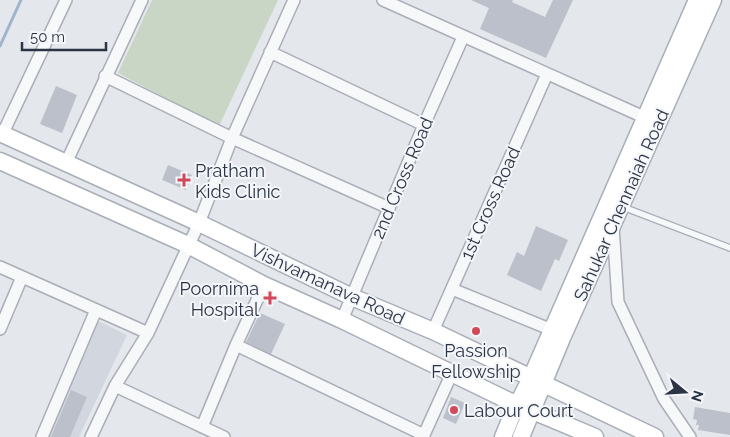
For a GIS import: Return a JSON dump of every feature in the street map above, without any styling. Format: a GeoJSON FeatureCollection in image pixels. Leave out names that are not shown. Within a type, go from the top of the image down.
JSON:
{"type":"FeatureCollection","features":[{"type":"Feature","properties":{"kind":"main road","name":"Sahukar Chennaiah Road"},"geometry":{"type":"LineString","coordinates":[[537,380],[552,330],[698,0]]}},
{"type":"Feature","properties":{"kind":"main road","name":"Sahukar Chennaiah Road"},"geometry":{"type":"LineString","coordinates":[[525,408],[613,224],[713,0]]}},
{"type":"Feature","properties":{"kind":"main road","name":"Vishvamanava Road"},"geometry":{"type":"LineString","coordinates":[[1,134],[199,223],[352,297],[433,331],[655,437]]}},
{"type":"Feature","properties":{"kind":"main road","name":"Vishvamanava Road"},"geometry":{"type":"LineString","coordinates":[[0,161],[188,245],[264,285],[342,320],[525,408],[595,437]]}},
{"type":"Feature","properties":{"kind":"main road"},"geometry":{"type":"LineString","coordinates":[[503,437],[525,408]]}},
{"type":"Feature","properties":{"kind":"main road"},"geometry":{"type":"LineString","coordinates":[[521,437],[525,408]]}},
{"type":"Feature","properties":{"kind":"street"},"geometry":{"type":"LineString","coordinates":[[1,134],[66,0]]}},
{"type":"Feature","properties":{"kind":"street"},"geometry":{"type":"LineString","coordinates":[[66,163],[142,0]]}},
{"type":"Feature","properties":{"kind":"street"},"geometry":{"type":"LineString","coordinates":[[91,437],[115,386],[148,333],[199,223],[232,138],[294,0]]}},
{"type":"Feature","properties":{"kind":"street"},"geometry":{"type":"LineString","coordinates":[[383,0],[646,118]]}},
{"type":"Feature","properties":{"kind":"street","name":"2nd Cross Road"},"geometry":{"type":"LineString","coordinates":[[342,320],[463,36]]}},
{"type":"Feature","properties":{"kind":"street"},"geometry":{"type":"LineString","coordinates":[[270,52],[424,124]]}},
{"type":"Feature","properties":{"kind":"street","name":"1st Cross Road"},"geometry":{"type":"LineString","coordinates":[[433,331],[547,74]]}},
{"type":"Feature","properties":{"kind":"street"},"geometry":{"type":"LineString","coordinates":[[106,76],[232,138],[389,208]]}},
{"type":"Feature","properties":{"kind":"street"},"geometry":{"type":"LineString","coordinates":[[613,224],[618,302],[664,399],[690,437]]}},
{"type":"Feature","properties":{"kind":"street"},"geometry":{"type":"LineString","coordinates":[[0,267],[148,333]]}},
{"type":"Feature","properties":{"kind":"street"},"geometry":{"type":"LineString","coordinates":[[0,329],[22,277]]}},
{"type":"Feature","properties":{"kind":"street"},"geometry":{"type":"LineString","coordinates":[[202,426],[236,344],[264,285]]}},
{"type":"Feature","properties":{"kind":"street"},"geometry":{"type":"LineString","coordinates":[[452,289],[552,330]]}},
{"type":"Feature","properties":{"kind":"street"},"geometry":{"type":"LineString","coordinates":[[42,437],[96,310]]}},
{"type":"Feature","properties":{"kind":"street"},"geometry":{"type":"LineString","coordinates":[[236,344],[423,436],[452,373]]}},
{"type":"Feature","properties":{"kind":"street"},"geometry":{"type":"LineString","coordinates":[[115,386],[224,437]]}},
{"type":"Feature","properties":{"kind":"lane"},"geometry":{"type":"LineString","coordinates":[[621,206],[730,248]]}},
{"type":"Feature","properties":{"kind":"shaded area"},"geometry":{"type":"Polygon","coordinates":[[[96,320],[127,335],[79,437],[46,437],[96,320]]]}},
{"type":"Feature","properties":{"kind":"green space"},"geometry":{"type":"Polygon","coordinates":[[[152,0],[278,0],[219,126],[118,73],[152,0]]]}},
{"type":"Feature","properties":{"kind":"building"},"geometry":{"type":"Polygon","coordinates":[[[471,0],[513,0],[512,2],[545,17],[553,0],[573,0],[546,58],[480,29],[489,8],[471,0]]]}},
{"type":"Feature","properties":{"kind":"building"},"geometry":{"type":"Polygon","coordinates":[[[56,86],[77,95],[62,133],[40,124],[56,86]]]}},
{"type":"Feature","properties":{"kind":"building"},"geometry":{"type":"Polygon","coordinates":[[[168,165],[192,175],[186,190],[162,180],[168,165]]]}},
{"type":"Feature","properties":{"kind":"building"},"geometry":{"type":"Polygon","coordinates":[[[536,226],[568,240],[559,261],[555,259],[541,291],[507,275],[517,252],[524,256],[536,226]]]}},
{"type":"Feature","properties":{"kind":"building"},"geometry":{"type":"Polygon","coordinates":[[[260,313],[285,324],[271,354],[246,342],[260,313]]]}},
{"type":"Feature","properties":{"kind":"building"},"geometry":{"type":"Polygon","coordinates":[[[71,390],[87,397],[70,437],[51,437],[71,390]]]}},
{"type":"Feature","properties":{"kind":"building","name":"Labour Court"},"geometry":{"type":"Polygon","coordinates":[[[451,397],[465,403],[456,424],[443,418],[451,397]]]}},
{"type":"Feature","properties":{"kind":"building"},"geometry":{"type":"Polygon","coordinates":[[[695,407],[730,413],[730,435],[698,430],[697,420],[693,419],[695,407]]]}},
{"type":"Feature","properties":{"kind":"waterway"},"geometry":{"type":"LineString","coordinates":[[0,46],[21,0]]}},
{"type":"Feature","properties":{"kind":"place","name":"Pratham Kids Clinic"},"geometry":{"type":"Point","coordinates":[184,180]}},
{"type":"Feature","properties":{"kind":"place","name":"Poornima Hospital"},"geometry":{"type":"Point","coordinates":[270,298]}},
{"type":"Feature","properties":{"kind":"place","name":"Passion Fellowship"},"geometry":{"type":"Point","coordinates":[476,331]}},
{"type":"Feature","properties":{"kind":"place","name":"Labour Court"},"geometry":{"type":"Point","coordinates":[454,410]}}]}
